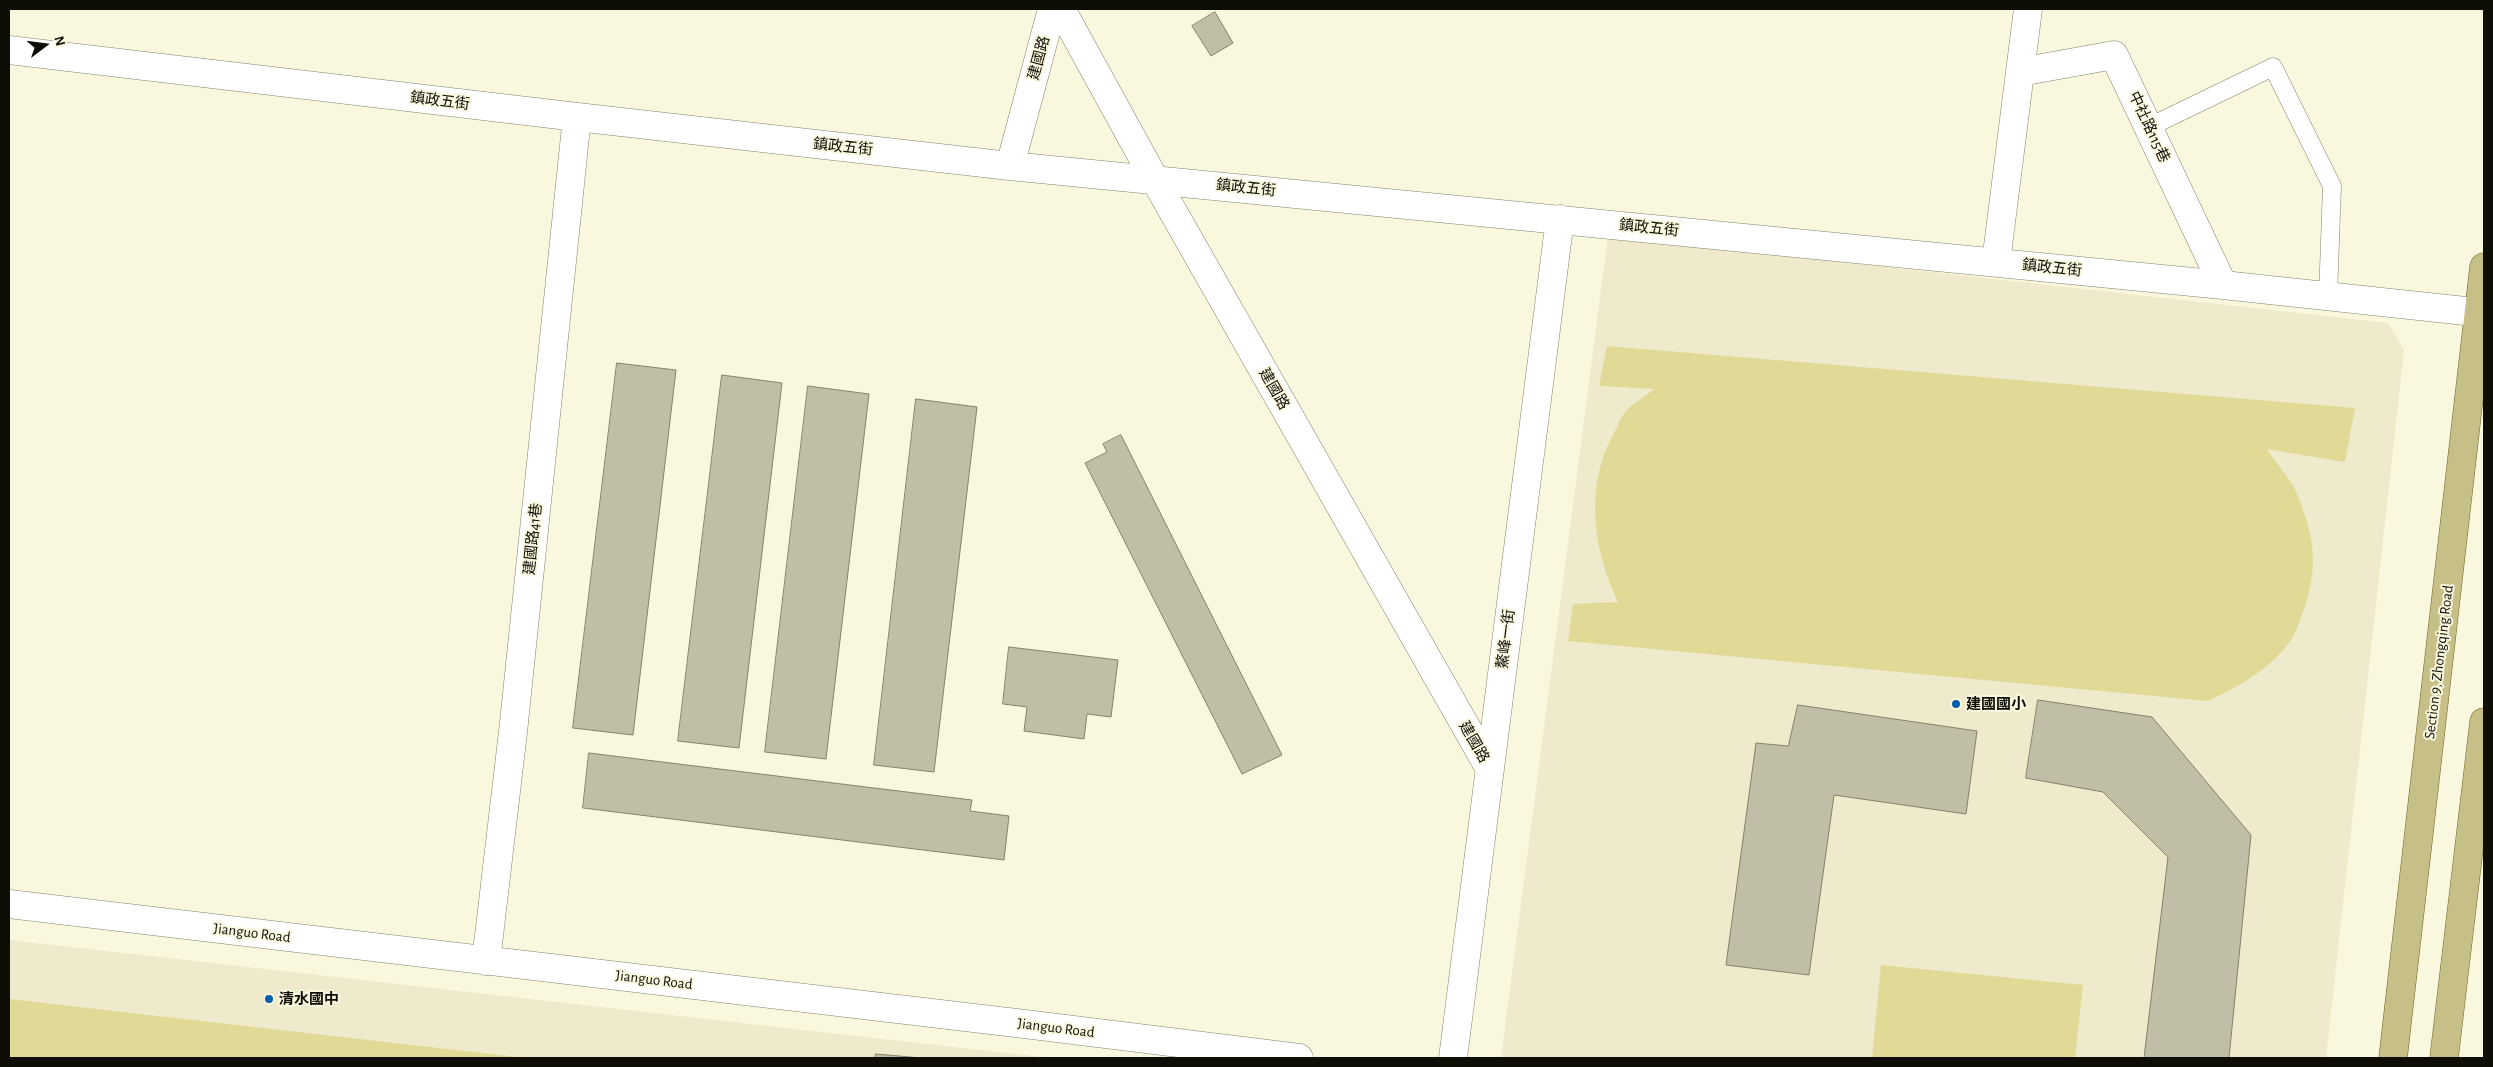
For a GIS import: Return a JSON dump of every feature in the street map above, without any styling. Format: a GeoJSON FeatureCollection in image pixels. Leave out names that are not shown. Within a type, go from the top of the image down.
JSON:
{"type":"FeatureCollection","features":[{"type":"Feature","properties":{"kind":"main road","name":"Section 9, Zhongqing Road"},"geometry":{"type":"LineString","coordinates":[[2393,1058],[2482,313],[2484,267]]}},
{"type":"Feature","properties":{"kind":"main road"},"geometry":{"type":"LineString","coordinates":[[2444,1058],[2484,722]]}},
{"type":"Feature","properties":{"kind":"street","name":"建國路"},"geometry":{"type":"LineString","coordinates":[[1010,166],[1052,9]]}},
{"type":"Feature","properties":{"kind":"street","name":"建國路"},"geometry":{"type":"LineString","coordinates":[[1061,9],[1155,180],[1490,769]]}},
{"type":"Feature","properties":{"kind":"street"},"geometry":{"type":"LineString","coordinates":[[1996,262],[2028,9]]}},
{"type":"Feature","properties":{"kind":"street","name":"鎮政五街"},"geometry":{"type":"LineString","coordinates":[[9,50],[577,118],[1010,166],[1996,262],[2482,313]]}},
{"type":"Feature","properties":{"kind":"street","name":"中社路115巷"},"geometry":{"type":"LineString","coordinates":[[2020,72],[2114,55],[2223,285]]}},
{"type":"Feature","properties":{"kind":"street","name":"建國路41巷"},"geometry":{"type":"LineString","coordinates":[[486,961],[513,732],[577,118]]}},
{"type":"Feature","properties":{"kind":"street","name":"鰲峰一街"},"geometry":{"type":"LineString","coordinates":[[1454,1058],[1560,219]]}},
{"type":"Feature","properties":{"kind":"street","name":"Jianguo Road"},"geometry":{"type":"LineString","coordinates":[[9,904],[1299,1058]]}},
{"type":"Feature","properties":{"kind":"lane"},"geometry":{"type":"LineString","coordinates":[[2149,127],[2273,67],[2332,186],[2328,297]]}},
{"type":"Feature","properties":{"kind":"shaded area","name":"建國國小"},"geometry":{"type":"Polygon","coordinates":[[[1608,236],[2388,323],[2404,350],[2326,1058],[1501,1058],[1608,236]]]}},
{"type":"Feature","properties":{"kind":"shaded area"},"geometry":{"type":"Polygon","coordinates":[[[1607,346],[2355,408],[2345,462],[2267,449],[2293,487],[2300,501],[2309,529],[2312,542],[2313,567],[2308,594],[2296,631],[2281,653],[2252,677],[2208,701],[1568,641],[1573,604],[1618,602],[1609,582],[1598,540],[1595,496],[1598,474],[1605,453],[1623,415],[1630,407],[1654,389],[1599,386],[1607,346]]]}},
{"type":"Feature","properties":{"kind":"shaded area","name":"清水國中"},"geometry":{"type":"Polygon","coordinates":[[[9,940],[1051,1058],[9,1058],[9,940]]]}},
{"type":"Feature","properties":{"kind":"shaded area"},"geometry":{"type":"Polygon","coordinates":[[[1881,965],[2083,985],[2075,1058],[1872,1058],[1881,965]]]}},
{"type":"Feature","properties":{"kind":"shaded area"},"geometry":{"type":"Polygon","coordinates":[[[9,999],[526,1058],[9,1058],[9,999]]]}},
{"type":"Feature","properties":{"kind":"building"},"geometry":{"type":"Polygon","coordinates":[[[1215,12],[1233,43],[1211,56],[1192,26],[1215,12]]]}},
{"type":"Feature","properties":{"kind":"building"},"geometry":{"type":"Polygon","coordinates":[[[617,363],[676,370],[633,735],[573,728],[617,363]]]}},
{"type":"Feature","properties":{"kind":"building"},"geometry":{"type":"Polygon","coordinates":[[[722,375],[782,383],[739,748],[678,741],[722,375]]]}},
{"type":"Feature","properties":{"kind":"building"},"geometry":{"type":"Polygon","coordinates":[[[808,386],[869,394],[826,759],[765,752],[808,386]]]}},
{"type":"Feature","properties":{"kind":"building"},"geometry":{"type":"Polygon","coordinates":[[[916,399],[977,407],[934,772],[874,765],[916,399]]]}},
{"type":"Feature","properties":{"kind":"building"},"geometry":{"type":"Polygon","coordinates":[[[1121,435],[1282,755],[1242,774],[1085,463],[1107,452],[1103,444],[1121,435]]]}},
{"type":"Feature","properties":{"kind":"building"},"geometry":{"type":"Polygon","coordinates":[[[1009,647],[1118,660],[1111,717],[1087,714],[1084,739],[1024,731],[1027,707],[1003,704],[1009,647]]]}},
{"type":"Feature","properties":{"kind":"building"},"geometry":{"type":"Polygon","coordinates":[[[2038,700],[2152,717],[2251,835],[2229,1058],[2144,1058],[2168,857],[2103,792],[2026,778],[2038,700]]]}},
{"type":"Feature","properties":{"kind":"building"},"geometry":{"type":"Polygon","coordinates":[[[1798,705],[1977,731],[1966,814],[1834,795],[1809,975],[1726,965],[1756,743],[1788,746],[1798,705]]]}},
{"type":"Feature","properties":{"kind":"building"},"geometry":{"type":"Polygon","coordinates":[[[589,753],[972,800],[970,811],[1009,816],[1004,860],[583,808],[589,753]]]}},
{"type":"Feature","properties":{"kind":"building"},"geometry":{"type":"Polygon","coordinates":[[[876,1054],[921,1058],[875,1058],[876,1054]]]}},
{"type":"Feature","properties":{"kind":"place","name":"建國國小"},"geometry":{"type":"Point","coordinates":[1956,704]}},
{"type":"Feature","properties":{"kind":"place","name":"清水國中"},"geometry":{"type":"Point","coordinates":[269,999]}}]}
